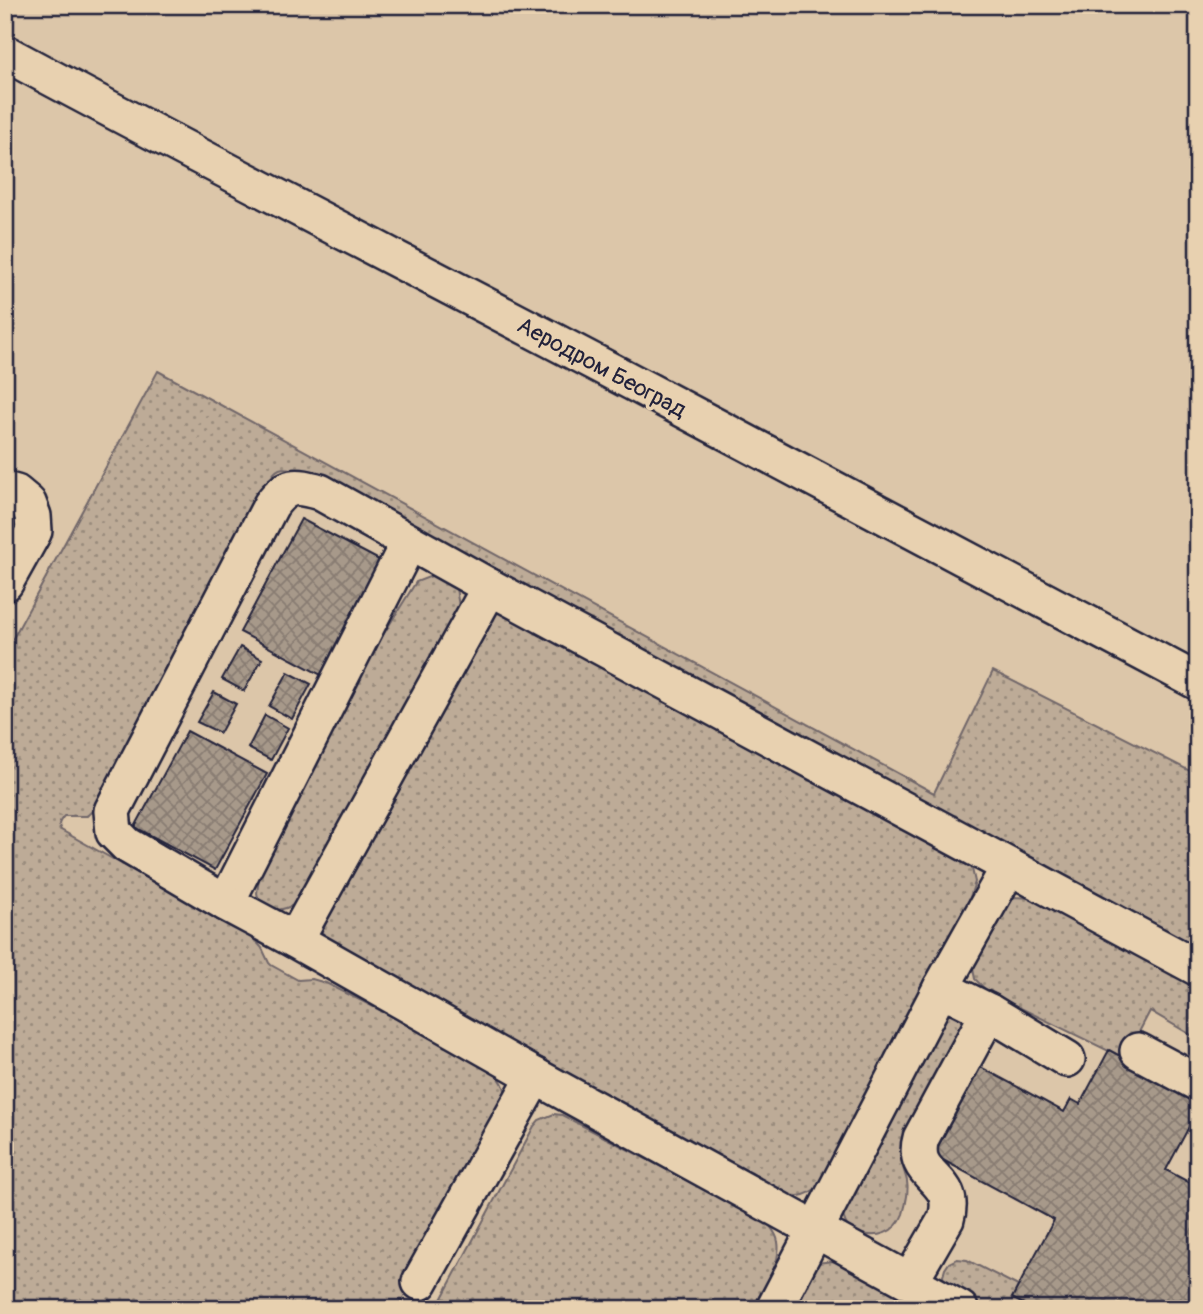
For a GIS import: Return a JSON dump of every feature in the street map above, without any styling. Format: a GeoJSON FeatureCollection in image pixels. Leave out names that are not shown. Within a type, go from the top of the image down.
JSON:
{"type":"FeatureCollection","features":[{"type":"Feature","properties":{"kind":"street","name":"Аеродром Београд"},"geometry":{"type":"LineString","coordinates":[[5,53],[1198,682]]}},
{"type":"Feature","properties":{"kind":"street"},"geometry":{"type":"LineString","coordinates":[[961,1309],[226,903],[127,845],[114,832],[113,811],[271,505],[279,494],[289,488],[320,492],[490,587],[1198,968]]}},
{"type":"Feature","properties":{"kind":"street"},"geometry":{"type":"LineString","coordinates":[[5,491],[16,493],[27,503],[33,516],[34,531],[5,583]]}},
{"type":"Feature","properties":{"kind":"street"},"geometry":{"type":"LineString","coordinates":[[226,903],[409,542]]}},
{"type":"Feature","properties":{"kind":"street"},"geometry":{"type":"LineString","coordinates":[[295,940],[490,587]]}},
{"type":"Feature","properties":{"kind":"street"},"geometry":{"type":"LineString","coordinates":[[774,1309],[941,988],[1009,867]]}},
{"type":"Feature","properties":{"kind":"street"},"geometry":{"type":"LineString","coordinates":[[941,988],[989,1012],[1067,1059]]}},
{"type":"Feature","properties":{"kind":"street"},"geometry":{"type":"LineString","coordinates":[[910,1281],[946,1219],[949,1209],[945,1189],[922,1165],[919,1156],[921,1138],[989,1012]]}},
{"type":"Feature","properties":{"kind":"street"},"geometry":{"type":"LineString","coordinates":[[1138,1051],[1198,1083]]}},
{"type":"Feature","properties":{"kind":"street"},"geometry":{"type":"LineString","coordinates":[[420,1282],[535,1076]]}},
{"type":"Feature","properties":{"kind":"shaded area"},"geometry":{"type":"Polygon","coordinates":[[[158,371],[934,793],[993,671],[1198,775],[1198,958],[297,471],[280,469],[272,476],[93,810],[87,816],[64,816],[60,828],[252,937],[271,965],[298,980],[312,979],[326,983],[487,1064],[505,1088],[502,1119],[397,1309],[5,1309],[5,653],[158,371]]]}},
{"type":"Feature","properties":{"kind":"shaded area"},"geometry":{"type":"Polygon","coordinates":[[[434,575],[456,588],[459,606],[448,630],[298,903],[278,910],[270,908],[259,902],[259,878],[356,683],[383,635],[416,582],[434,575]]]}},
{"type":"Feature","properties":{"kind":"shaded area"},"geometry":{"type":"Polygon","coordinates":[[[506,609],[970,860],[975,882],[967,906],[819,1186],[809,1193],[795,1196],[779,1193],[329,949],[322,932],[323,916],[483,616],[506,609]]]}},
{"type":"Feature","properties":{"kind":"shaded area"},"geometry":{"type":"Polygon","coordinates":[[[1013,897],[1033,898],[1198,986],[1198,1039],[1150,1011],[1125,1059],[988,992],[975,979],[972,964],[1001,908],[1013,897]]]}},
{"type":"Feature","properties":{"kind":"shaded area"},"geometry":{"type":"Polygon","coordinates":[[[956,1010],[964,1016],[965,1028],[945,1063],[901,1155],[908,1185],[900,1221],[891,1230],[879,1235],[853,1231],[846,1224],[841,1208],[943,1016],[956,1010]]]}},
{"type":"Feature","properties":{"kind":"shaded area"},"geometry":{"type":"Polygon","coordinates":[[[554,1114],[562,1115],[767,1222],[777,1239],[777,1259],[752,1309],[436,1309],[534,1126],[539,1120],[554,1114]]]}},
{"type":"Feature","properties":{"kind":"shaded area"},"geometry":{"type":"Polygon","coordinates":[[[957,1259],[967,1260],[1018,1286],[1012,1298],[1033,1309],[983,1309],[948,1290],[943,1276],[945,1269],[957,1259]]]}},
{"type":"Feature","properties":{"kind":"shaded area"},"geometry":{"type":"Polygon","coordinates":[[[833,1261],[849,1264],[927,1309],[785,1309],[817,1263],[833,1261]]]}},
{"type":"Feature","properties":{"kind":"building"},"geometry":{"type":"Polygon","coordinates":[[[301,519],[383,562],[321,675],[240,632],[301,519]]]}},
{"type":"Feature","properties":{"kind":"building"},"geometry":{"type":"Polygon","coordinates":[[[240,647],[262,659],[244,691],[222,679],[240,647]]]}},
{"type":"Feature","properties":{"kind":"building"},"geometry":{"type":"Polygon","coordinates":[[[288,672],[311,684],[292,719],[269,706],[288,672]]]}},
{"type":"Feature","properties":{"kind":"building"},"geometry":{"type":"Polygon","coordinates":[[[214,692],[236,704],[220,733],[197,722],[214,692]]]}},
{"type":"Feature","properties":{"kind":"building"},"geometry":{"type":"Polygon","coordinates":[[[265,715],[288,728],[271,760],[248,748],[265,715]]]}},
{"type":"Feature","properties":{"kind":"building"},"geometry":{"type":"Polygon","coordinates":[[[187,731],[267,774],[215,870],[135,827],[187,731]]]}},
{"type":"Feature","properties":{"kind":"building"},"geometry":{"type":"Polygon","coordinates":[[[1109,1050],[1198,1098],[1198,1110],[1166,1170],[1198,1187],[1198,1309],[1033,1309],[1012,1298],[1054,1220],[930,1153],[977,1065],[1064,1112],[1071,1099],[1080,1104],[1109,1050]]]}}]}
